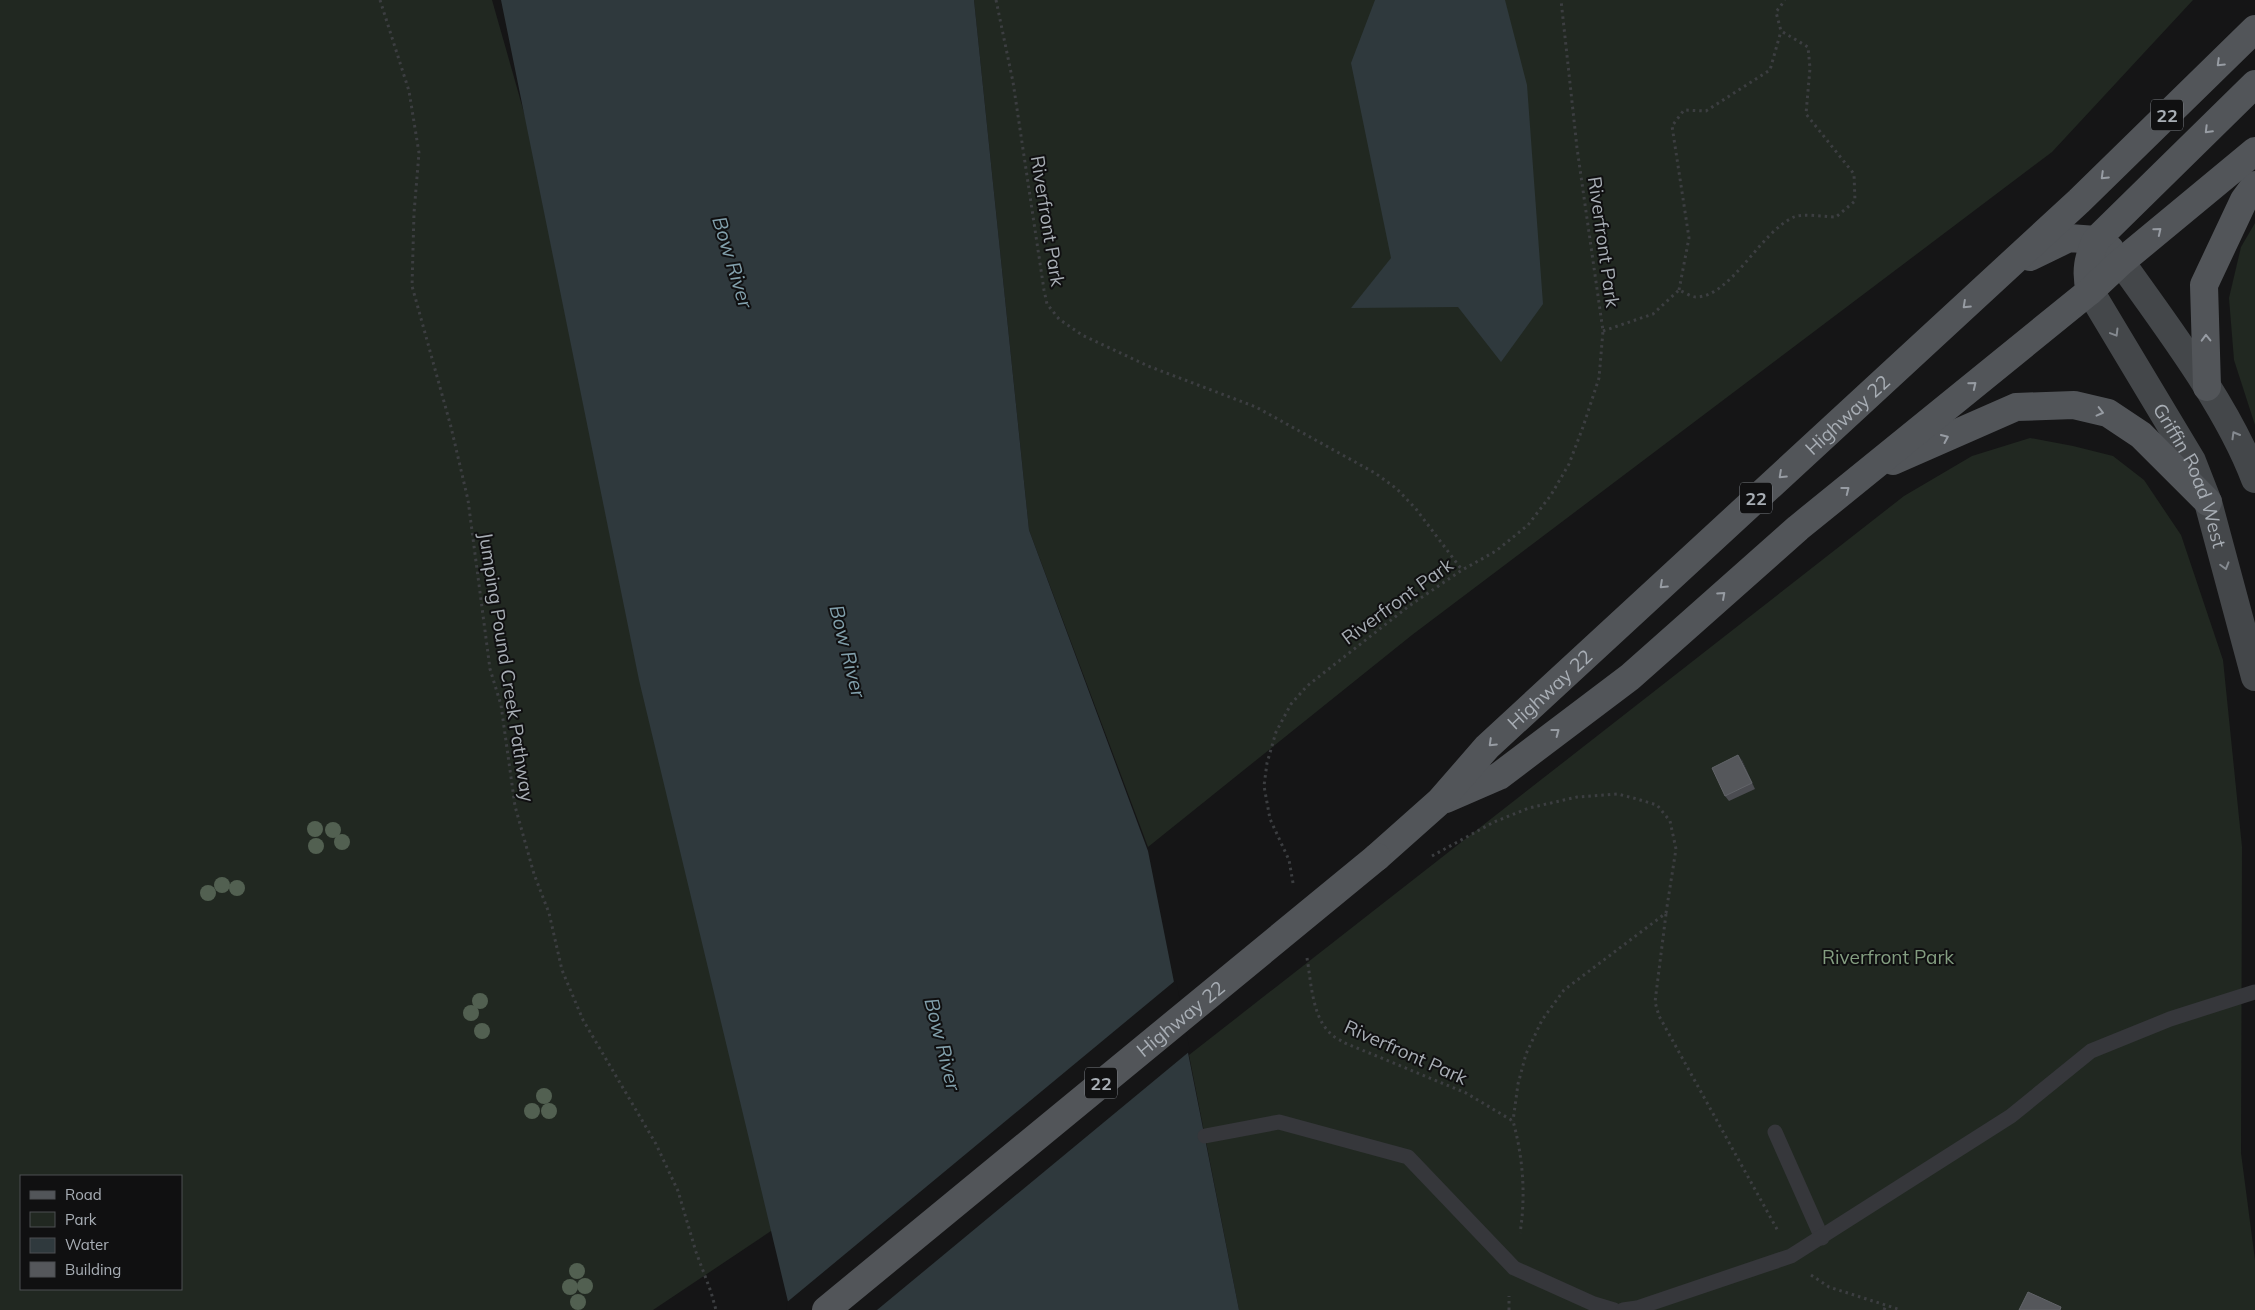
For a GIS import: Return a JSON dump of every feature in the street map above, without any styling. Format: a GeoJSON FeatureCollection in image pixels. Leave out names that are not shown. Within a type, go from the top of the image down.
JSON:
{"type":"FeatureCollection","features":[{"type":"Feature","properties":{"kind":"main road","name":"Highway 22"},"geometry":{"type":"LineString","coordinates":[[826,1310],[1377,857],[1440,801],[1487,747],[2079,201],[2255,28]]}},
{"type":"Feature","properties":{"kind":"main road"},"geometry":{"type":"LineString","coordinates":[[2090,291],[2087,269],[2088,260],[2096,240],[2255,84]]}},
{"type":"Feature","properties":{"kind":"main road","name":"Highway 22"},"geometry":{"type":"LineString","coordinates":[[1440,801],[1499,776],[1630,677],[1798,528],[1868,472],[1890,451],[2090,291],[2121,262],[2255,151]]}},
{"type":"Feature","properties":{"kind":"main road"},"geometry":{"type":"LineString","coordinates":[[2206,387],[2204,285],[2244,200],[2255,185]]}},
{"type":"Feature","properties":{"kind":"main road"},"geometry":{"type":"LineString","coordinates":[[1996,277],[2050,246],[2069,238],[2096,240],[2111,250],[2206,387],[2245,452],[2255,479]]}},
{"type":"Feature","properties":{"kind":"main road","name":"Griffin Road West"},"geometry":{"type":"LineString","coordinates":[[2090,291],[2192,461],[2208,502],[2255,676]]}},
{"type":"Feature","properties":{"kind":"main road"},"geometry":{"type":"LineString","coordinates":[[1868,472],[2016,407],[2074,405],[2108,413],[2141,435],[2208,502]]}},
{"type":"Feature","properties":{"kind":"lane"},"geometry":{"type":"LineString","coordinates":[[1623,1310],[1636,1308],[1791,1256],[2011,1116],[2091,1051],[2170,1019],[2255,992]]}},
{"type":"Feature","properties":{"kind":"lane"},"geometry":{"type":"LineString","coordinates":[[1205,1136],[1279,1122],[1408,1157],[1514,1268],[1594,1304],[1614,1310]]}},
{"type":"Feature","properties":{"kind":"lane"},"geometry":{"type":"LineString","coordinates":[[1775,1132],[1822,1238]]}},
{"type":"Feature","properties":{"kind":"path","name":"Jumping Pound Creek Pathway"},"geometry":{"type":"LineString","coordinates":[[380,0],[410,91],[419,153],[414,213],[412,286],[451,427],[468,500],[490,669],[501,705],[515,806],[534,874],[549,913],[562,970],[583,1020],[656,1144],[678,1191],[716,1310]]}},
{"type":"Feature","properties":{"kind":"path","name":"Riverfront Park"},"geometry":{"type":"LineString","coordinates":[[996,0],[1012,82],[1048,304],[1059,319],[1082,335],[1114,351],[1256,407],[1375,473],[1397,489],[1416,509],[1462,570]]}},
{"type":"Feature","properties":{"kind":"path","name":"Riverfront Park"},"geometry":{"type":"LineString","coordinates":[[1294,885],[1289,860],[1270,819],[1264,786],[1267,763],[1276,732],[1290,704],[1306,686],[1409,606],[1513,538],[1528,525],[1551,495],[1569,464],[1599,378],[1603,331],[1577,148],[1561,0]]}},
{"type":"Feature","properties":{"kind":"path"},"geometry":{"type":"LineString","coordinates":[[1603,331],[1653,314],[1679,290],[1689,238],[1672,126],[1684,110],[1706,111],[1770,70],[1781,31],[1776,12],[1785,0]]}},
{"type":"Feature","properties":{"kind":"path"},"geometry":{"type":"LineString","coordinates":[[1679,290],[1696,297],[1716,292],[1747,261],[1769,234],[1795,216],[1836,217],[1855,200],[1854,174],[1806,114],[1810,68],[1808,47],[1781,31]]}},
{"type":"Feature","properties":{"kind":"path"},"geometry":{"type":"LineString","coordinates":[[1430,857],[1494,822],[1530,808],[1577,797],[1618,794],[1657,805],[1670,821],[1676,849],[1655,1002],[1659,1016],[1791,1256],[1809,1273],[1829,1287],[1901,1310]]}},
{"type":"Feature","properties":{"kind":"path"},"geometry":{"type":"LineString","coordinates":[[1509,1310],[1523,1208],[1522,1162],[1513,1121],[1518,1084],[1526,1054],[1547,1012],[1564,990],[1666,913]]}},
{"type":"Feature","properties":{"kind":"path","name":"Riverfront Park"},"geometry":{"type":"LineString","coordinates":[[1306,950],[1316,1005],[1321,1020],[1329,1032],[1345,1043],[1466,1093],[1513,1121]]}},
{"type":"Feature","properties":{"kind":"path"},"geometry":{"type":"LineString","coordinates":[[1884,1310],[1886,1305]]}},
{"type":"Feature","properties":{"kind":"green space"},"geometry":{"type":"Polygon","coordinates":[[[0,0],[492,0],[633,496],[789,1219],[653,1310],[0,1310],[0,0]]]}},
{"type":"Feature","properties":{"kind":"green space"},"geometry":{"type":"Polygon","coordinates":[[[974,0],[2193,0],[2052,152],[1412,635],[1148,847],[1029,530],[974,0]]]}},
{"type":"Feature","properties":{"kind":"green space"},"geometry":{"type":"Polygon","coordinates":[[[2255,223],[2255,425],[2234,360],[2229,298],[2241,247],[2255,223]]]}},
{"type":"Feature","properties":{"kind":"green space","name":"Riverfront Park"},"geometry":{"type":"Polygon","coordinates":[[[2030,438],[2113,456],[2144,480],[2181,535],[2223,660],[2242,847],[2241,1153],[2255,1260],[2255,1310],[1239,1310],[1189,1055],[1904,496],[1972,456],[2030,438]]]}},
{"type":"Feature","properties":{"kind":"water","name":"Bow River"},"geometry":{"type":"Polygon","coordinates":[[[501,0],[974,0],[1029,530],[1148,851],[1239,1310],[790,1310],[639,680],[501,0]]]}},
{"type":"Feature","properties":{"kind":"water"},"geometry":{"type":"Polygon","coordinates":[[[1375,0],[1505,0],[1527,85],[1543,304],[1501,362],[1458,307],[1351,308],[1391,258],[1351,63],[1375,0]]]}},
{"type":"Feature","properties":{"kind":"pier"},"geometry":{"type":"Polygon","coordinates":[[[1176,980],[1190,1051],[877,1310],[787,1310],[786,1303],[1176,980]]]}},
{"type":"Feature","properties":{"kind":"building"},"geometry":{"type":"Polygon","coordinates":[[[1738,755],[1752,783],[1725,796],[1712,768],[1738,755]]]}},
{"type":"Feature","properties":{"kind":"building"},"geometry":{"type":"Polygon","coordinates":[[[2028,1292],[2061,1307],[2060,1310],[2019,1310],[2028,1292]]]}}]}
